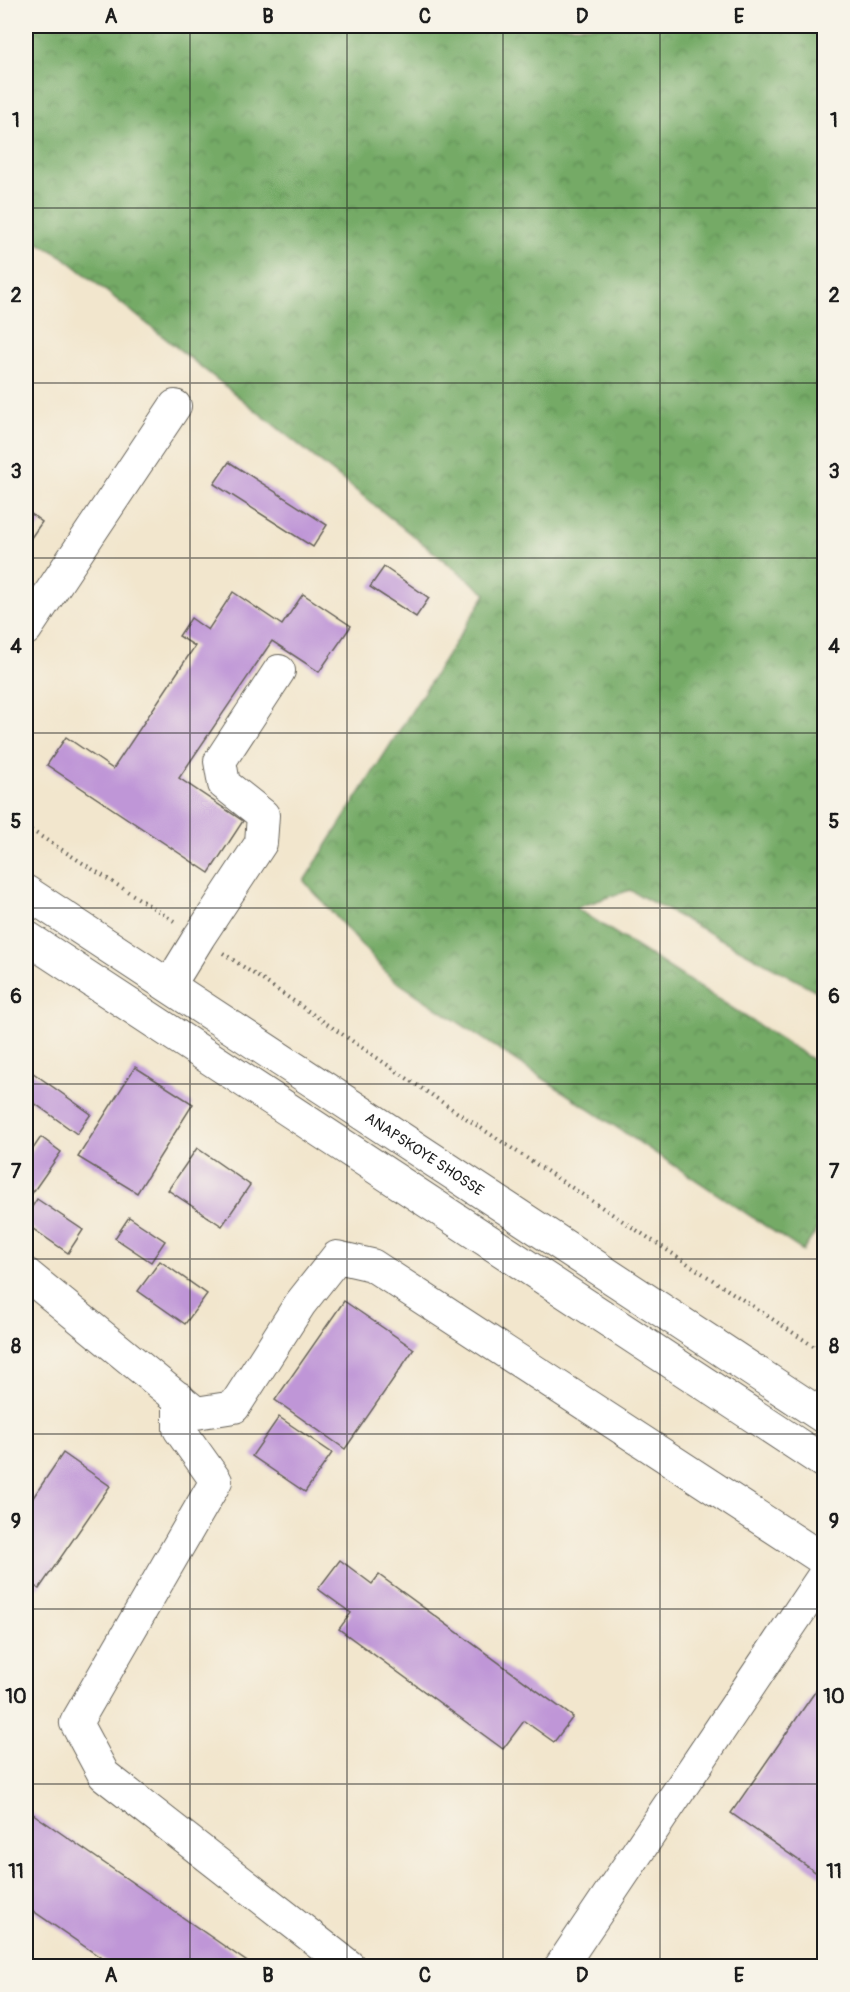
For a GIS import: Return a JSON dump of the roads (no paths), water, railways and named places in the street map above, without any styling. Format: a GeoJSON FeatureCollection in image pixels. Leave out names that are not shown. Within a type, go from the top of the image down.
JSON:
{"type":"FeatureCollection","features":[{"type":"Feature","properties":{"kind":"highway","name":"ANAPSKOYE SHOSSE"},"geometry":{"type":"LineString","coordinates":[[26,892],[825,1417]]}},
{"type":"Feature","properties":{"kind":"highway"},"geometry":{"type":"LineString","coordinates":[[26,937],[825,1462]]}},
{"type":"Feature","properties":{"kind":"lane"},"geometry":{"type":"LineString","coordinates":[[26,629],[175,406]]}},
{"type":"Feature","properties":{"kind":"lane"},"geometry":{"type":"LineString","coordinates":[[169,986],[261,843],[263,815],[224,784],[220,761],[279,672]]}},
{"type":"Feature","properties":{"kind":"lane"},"geometry":{"type":"LineString","coordinates":[[26,1274],[196,1413],[234,1407],[300,1304],[337,1257],[372,1265],[825,1560]]}},
{"type":"Feature","properties":{"kind":"lane"},"geometry":{"type":"LineString","coordinates":[[179,1398],[179,1429],[216,1481],[76,1723],[104,1775],[349,1966]]}},
{"type":"Feature","properties":{"kind":"lane"},"geometry":{"type":"LineString","coordinates":[[561,1966],[825,1575]]}}]}
